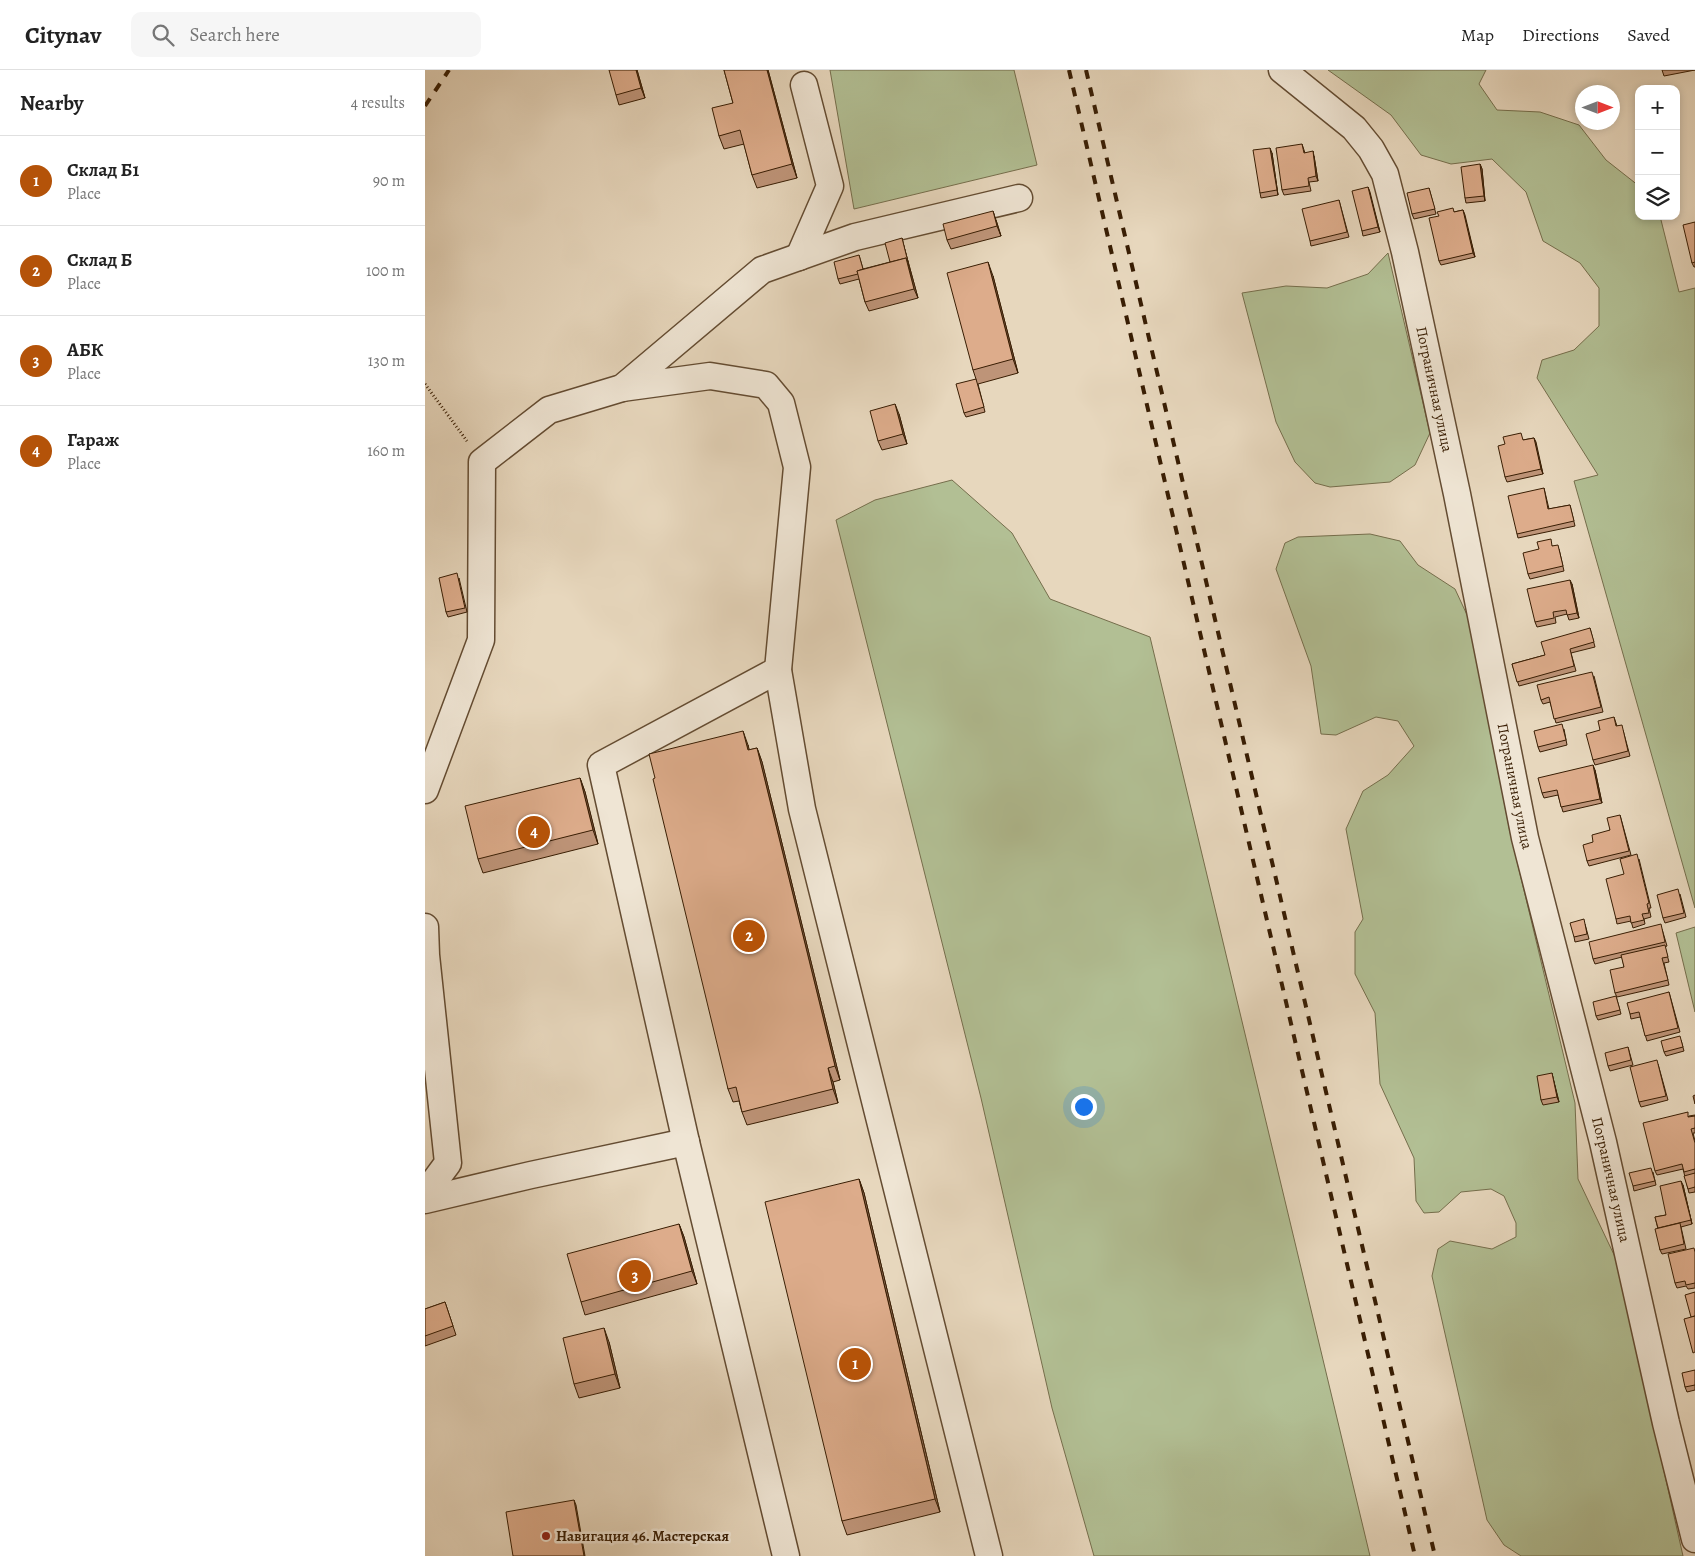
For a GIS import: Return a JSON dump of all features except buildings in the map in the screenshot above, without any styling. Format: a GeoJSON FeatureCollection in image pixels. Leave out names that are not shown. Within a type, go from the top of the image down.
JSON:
{"type":"FeatureCollection","features":[{"type":"Feature","properties":{"kind":"street","name":"Пограничная улица"},"geometry":{"type":"LineString","coordinates":[[1281,70],[1354,128],[1371,149],[1385,174],[1405,252],[1455,484],[1525,838],[1603,1142],[1666,1424],[1695,1539]]}},
{"type":"Feature","properties":{"kind":"street"},"geometry":{"type":"LineString","coordinates":[[799,257],[830,186],[804,85]]}},
{"type":"Feature","properties":{"kind":"street"},"geometry":{"type":"LineString","coordinates":[[622,388],[762,270],[855,237],[1019,198]]}},
{"type":"Feature","properties":{"kind":"street"},"geometry":{"type":"LineString","coordinates":[[425,790],[481,640],[482,462],[549,410],[622,388],[710,376],[766,385],[781,403],[797,467],[779,670],[802,809],[989,1556]]}},
{"type":"Feature","properties":{"kind":"street"},"geometry":{"type":"LineString","coordinates":[[779,670],[601,765],[686,1142],[786,1556]]}},
{"type":"Feature","properties":{"kind":"street"},"geometry":{"type":"LineString","coordinates":[[425,927],[426,955],[448,1163],[425,1194]]}},
{"type":"Feature","properties":{"kind":"street"},"geometry":{"type":"LineString","coordinates":[[425,1200],[686,1142]]}},
{"type":"Feature","properties":{"kind":"path"},"geometry":{"type":"LineString","coordinates":[[425,384],[482,462]]}},
{"type":"Feature","properties":{"kind":"green space"},"geometry":{"type":"Polygon","coordinates":[[[830,70],[1014,70],[1037,165],[854,209],[830,70]]]}},
{"type":"Feature","properties":{"kind":"green space"},"geometry":{"type":"Polygon","coordinates":[[[1328,70],[1486,70],[1479,84],[1497,110],[1540,112],[1575,124],[1575,130],[1583,130],[1606,160],[1635,183],[1635,220],[1661,220],[1679,292],[1695,288],[1695,908],[1574,481],[1598,475],[1537,378],[1542,360],[1574,350],[1599,326],[1599,288],[1580,263],[1543,241],[1526,192],[1492,159],[1451,164],[1421,155],[1391,115],[1328,70]]]}},
{"type":"Feature","properties":{"kind":"green space"},"geometry":{"type":"Polygon","coordinates":[[[1388,253],[1430,433],[1415,465],[1390,482],[1330,487],[1315,483],[1295,462],[1276,422],[1242,293],[1286,286],[1327,288],[1368,274],[1388,253]]]}},
{"type":"Feature","properties":{"kind":"green space"},"geometry":{"type":"Polygon","coordinates":[[[952,480],[1012,533],[1050,599],[1150,637],[1370,1556],[1094,1556],[1052,1408],[981,1098],[836,520],[875,500],[952,480]]]}},
{"type":"Feature","properties":{"kind":"green space"},"geometry":{"type":"Polygon","coordinates":[[[1370,534],[1400,541],[1418,565],[1455,589],[1468,617],[1510,832],[1575,1103],[1578,1179],[1617,1261],[1683,1556],[1521,1556],[1504,1545],[1487,1520],[1432,1276],[1438,1249],[1450,1241],[1492,1249],[1516,1237],[1516,1223],[1504,1196],[1491,1189],[1461,1192],[1439,1212],[1424,1213],[1416,1201],[1414,1158],[1380,1084],[1375,1013],[1355,974],[1355,932],[1363,919],[1346,829],[1363,791],[1388,775],[1414,746],[1398,721],[1376,717],[1336,735],[1321,734],[1311,666],[1276,569],[1285,543],[1298,537],[1370,534]]]}},
{"type":"Feature","properties":{"kind":"green space"},"geometry":{"type":"Polygon","coordinates":[[[1695,927],[1695,1012],[1676,933],[1695,927]]]}},
{"type":"Feature","properties":{"kind":"railway"},"geometry":{"type":"LineString","coordinates":[[425,106],[449,70]]}},
{"type":"Feature","properties":{"kind":"railway"},"geometry":{"type":"LineString","coordinates":[[1069,70],[1415,1556]]}},
{"type":"Feature","properties":{"kind":"railway"},"geometry":{"type":"LineString","coordinates":[[1086,70],[1435,1556]]}},
{"type":"Feature","properties":{"kind":"place","name":"Гараж"},"geometry":{"type":"Point","coordinates":[534,832]}},
{"type":"Feature","properties":{"kind":"place","name":"Склад Б"},"geometry":{"type":"Point","coordinates":[749,936]}},
{"type":"Feature","properties":{"kind":"place","name":"АБК"},"geometry":{"type":"Point","coordinates":[635,1276]}},
{"type":"Feature","properties":{"kind":"place","name":"Склад Б1"},"geometry":{"type":"Point","coordinates":[855,1364]}},
{"type":"Feature","properties":{"kind":"place","name":"Навигация 46. Мастерская"},"geometry":{"type":"Point","coordinates":[546,1536]}}]}
